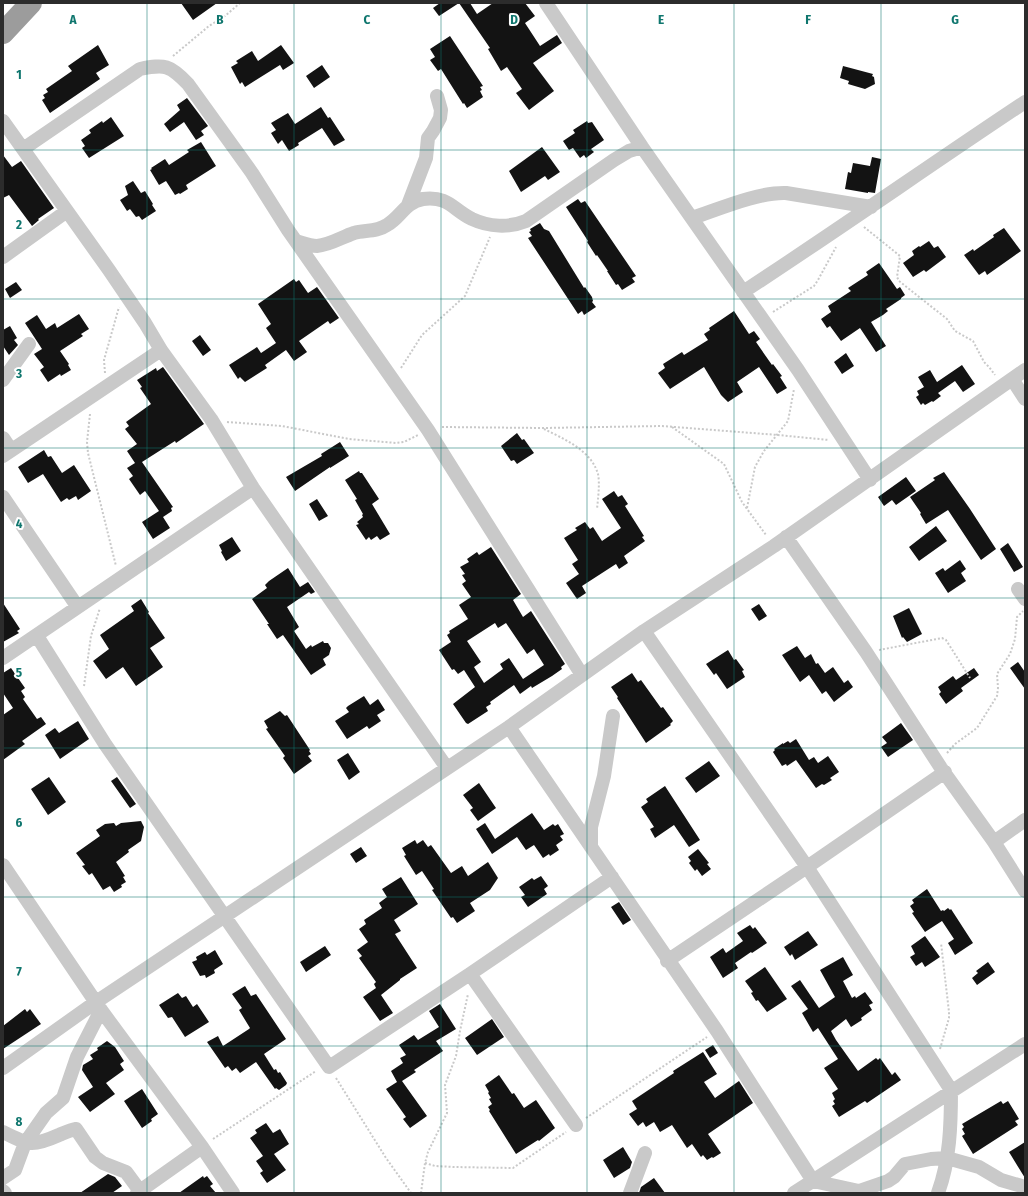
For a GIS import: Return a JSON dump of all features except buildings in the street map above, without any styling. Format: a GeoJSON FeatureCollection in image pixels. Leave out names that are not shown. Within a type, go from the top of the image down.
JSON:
{"type":"FeatureCollection","features":[{"type":"Feature","properties":{"kind":"highway"},"geometry":{"type":"LineString","coordinates":[[3,33],[31,3]]}},
{"type":"Feature","properties":{"kind":"street"},"geometry":{"type":"LineString","coordinates":[[546,3],[642,147],[798,370],[870,480]]}},
{"type":"Feature","properties":{"kind":"street"},"geometry":{"type":"LineString","coordinates":[[23,150],[140,69],[158,65],[169,68],[179,74],[188,84],[252,173],[296,241],[428,430],[582,675]]}},
{"type":"Feature","properties":{"kind":"street"},"geometry":{"type":"LineString","coordinates":[[408,205],[426,158],[428,138],[434,131],[440,118],[441,110],[437,96]]}},
{"type":"Feature","properties":{"kind":"street"},"geometry":{"type":"LineString","coordinates":[[743,292],[851,221],[942,157],[1025,102]]}},
{"type":"Feature","properties":{"kind":"street"},"geometry":{"type":"LineString","coordinates":[[3,121],[124,292],[161,350],[212,421],[253,488],[447,768]]}},
{"type":"Feature","properties":{"kind":"street"},"geometry":{"type":"LineString","coordinates":[[296,241],[316,246],[325,245],[354,234],[380,229],[391,222],[408,205],[420,200],[432,198],[448,202],[473,220],[494,226],[511,226],[526,221],[614,160],[629,151],[642,147]]}},
{"type":"Feature","properties":{"kind":"street"},"geometry":{"type":"LineString","coordinates":[[692,218],[759,196],[775,193],[786,193],[871,207]]}},
{"type":"Feature","properties":{"kind":"street"},"geometry":{"type":"LineString","coordinates":[[3,257],[67,211]]}},
{"type":"Feature","properties":{"kind":"street"},"geometry":{"type":"LineString","coordinates":[[3,380],[29,344]]}},
{"type":"Feature","properties":{"kind":"street"},"geometry":{"type":"LineString","coordinates":[[3,438],[7,453],[161,350]]}},
{"type":"Feature","properties":{"kind":"street"},"geometry":{"type":"LineString","coordinates":[[3,1068],[98,1006],[225,916],[509,727],[644,631],[774,546],[870,480],[1025,370]]}},
{"type":"Feature","properties":{"kind":"street"},"geometry":{"type":"LineString","coordinates":[[1007,383],[1025,399]]}},
{"type":"Feature","properties":{"kind":"street"},"geometry":{"type":"LineString","coordinates":[[3,658],[77,606],[111,585],[253,488]]}},
{"type":"Feature","properties":{"kind":"street"},"geometry":{"type":"LineString","coordinates":[[3,497],[77,606]]}},
{"type":"Feature","properties":{"kind":"street"},"geometry":{"type":"LineString","coordinates":[[786,537],[866,652],[943,770],[994,842],[1025,890]]}},
{"type":"Feature","properties":{"kind":"street"},"geometry":{"type":"LineString","coordinates":[[644,631],[807,867],[951,1090],[951,1118],[947,1158],[938,1193]]}},
{"type":"Feature","properties":{"kind":"street"},"geometry":{"type":"LineString","coordinates":[[36,636],[126,774],[328,1065],[471,975],[612,877]]}},
{"type":"Feature","properties":{"kind":"street"},"geometry":{"type":"LineString","coordinates":[[591,846],[591,827],[604,776],[614,716]]}},
{"type":"Feature","properties":{"kind":"street"},"geometry":{"type":"LineString","coordinates":[[509,727],[716,1031],[811,1186]]}},
{"type":"Feature","properties":{"kind":"street"},"geometry":{"type":"LineString","coordinates":[[667,961],[807,867],[943,770]]}},
{"type":"Feature","properties":{"kind":"street"},"geometry":{"type":"LineString","coordinates":[[994,842],[1025,820]]}},
{"type":"Feature","properties":{"kind":"street"},"geometry":{"type":"LineString","coordinates":[[3,865],[98,1006],[234,1193]]}},
{"type":"Feature","properties":{"kind":"street"},"geometry":{"type":"LineString","coordinates":[[471,975],[576,1125]]}},
{"type":"Feature","properties":{"kind":"street"},"geometry":{"type":"LineString","coordinates":[[3,1178],[16,1168],[25,1143],[46,1113],[63,1098],[77,1057],[98,1006]]}},
{"type":"Feature","properties":{"kind":"street"},"geometry":{"type":"LineString","coordinates":[[794,1193],[811,1186],[951,1090],[1025,1044]]}},
{"type":"Feature","properties":{"kind":"street"},"geometry":{"type":"LineString","coordinates":[[3,1132],[25,1143],[34,1144],[76,1129],[98,1160],[103,1164],[122,1169],[126,1172],[138,1192],[202,1147]]}},
{"type":"Feature","properties":{"kind":"street"},"geometry":{"type":"LineString","coordinates":[[630,1193],[645,1153]]}},
{"type":"Feature","properties":{"kind":"street"},"geometry":{"type":"LineString","coordinates":[[811,1186],[859,1191],[888,1181],[905,1164],[947,1158],[979,1167],[1000,1180],[1025,1187]]}},
{"type":"Feature","properties":{"kind":"path"},"geometry":{"type":"LineString","coordinates":[[161,66],[209,26],[225,16],[240,3]]}},
{"type":"Feature","properties":{"kind":"path"},"geometry":{"type":"LineString","coordinates":[[762,319],[814,286],[851,221],[898,254],[900,258],[897,277],[899,281],[947,319],[954,331],[973,341],[984,362],[1007,383]]}},
{"type":"Feature","properties":{"kind":"path"},"geometry":{"type":"LineString","coordinates":[[390,376],[404,364],[422,335],[465,296],[494,226]]}},
{"type":"Feature","properties":{"kind":"path"},"geometry":{"type":"LineString","coordinates":[[109,385],[104,360],[124,292]]}},
{"type":"Feature","properties":{"kind":"path"},"geometry":{"type":"LineString","coordinates":[[747,509],[756,467],[764,451],[787,423],[790,416],[798,370]]}},
{"type":"Feature","properties":{"kind":"path"},"geometry":{"type":"LineString","coordinates":[[82,707],[91,636],[111,585],[116,565],[88,453],[87,442],[92,397]]}},
{"type":"Feature","properties":{"kind":"path"},"geometry":{"type":"LineString","coordinates":[[212,421],[269,425],[348,439],[396,443],[404,442],[431,428],[444,426],[543,428],[671,427],[778,435],[845,442]]}},
{"type":"Feature","properties":{"kind":"path"},"geometry":{"type":"LineString","coordinates":[[671,427],[722,461],[726,466],[747,509],[774,546]]}},
{"type":"Feature","properties":{"kind":"path"},"geometry":{"type":"LineString","coordinates":[[543,428],[575,445],[587,456],[594,466],[598,475],[597,509]]}},
{"type":"Feature","properties":{"kind":"path"},"geometry":{"type":"LineString","coordinates":[[943,770],[948,751],[977,728],[997,696],[997,674],[1010,654],[1017,617],[1025,609]]}},
{"type":"Feature","properties":{"kind":"path"},"geometry":{"type":"LineString","coordinates":[[866,652],[942,638],[946,640],[970,678]]}},
{"type":"Feature","properties":{"kind":"path"},"geometry":{"type":"LineString","coordinates":[[935,1065],[949,1018],[941,944]]}},
{"type":"Feature","properties":{"kind":"path"},"geometry":{"type":"LineString","coordinates":[[421,1193],[428,1152],[447,1113],[444,1085],[456,1056],[471,975]]}},
{"type":"Feature","properties":{"kind":"path"},"geometry":{"type":"LineString","coordinates":[[202,1147],[328,1065],[386,1158],[411,1193]]}}]}
